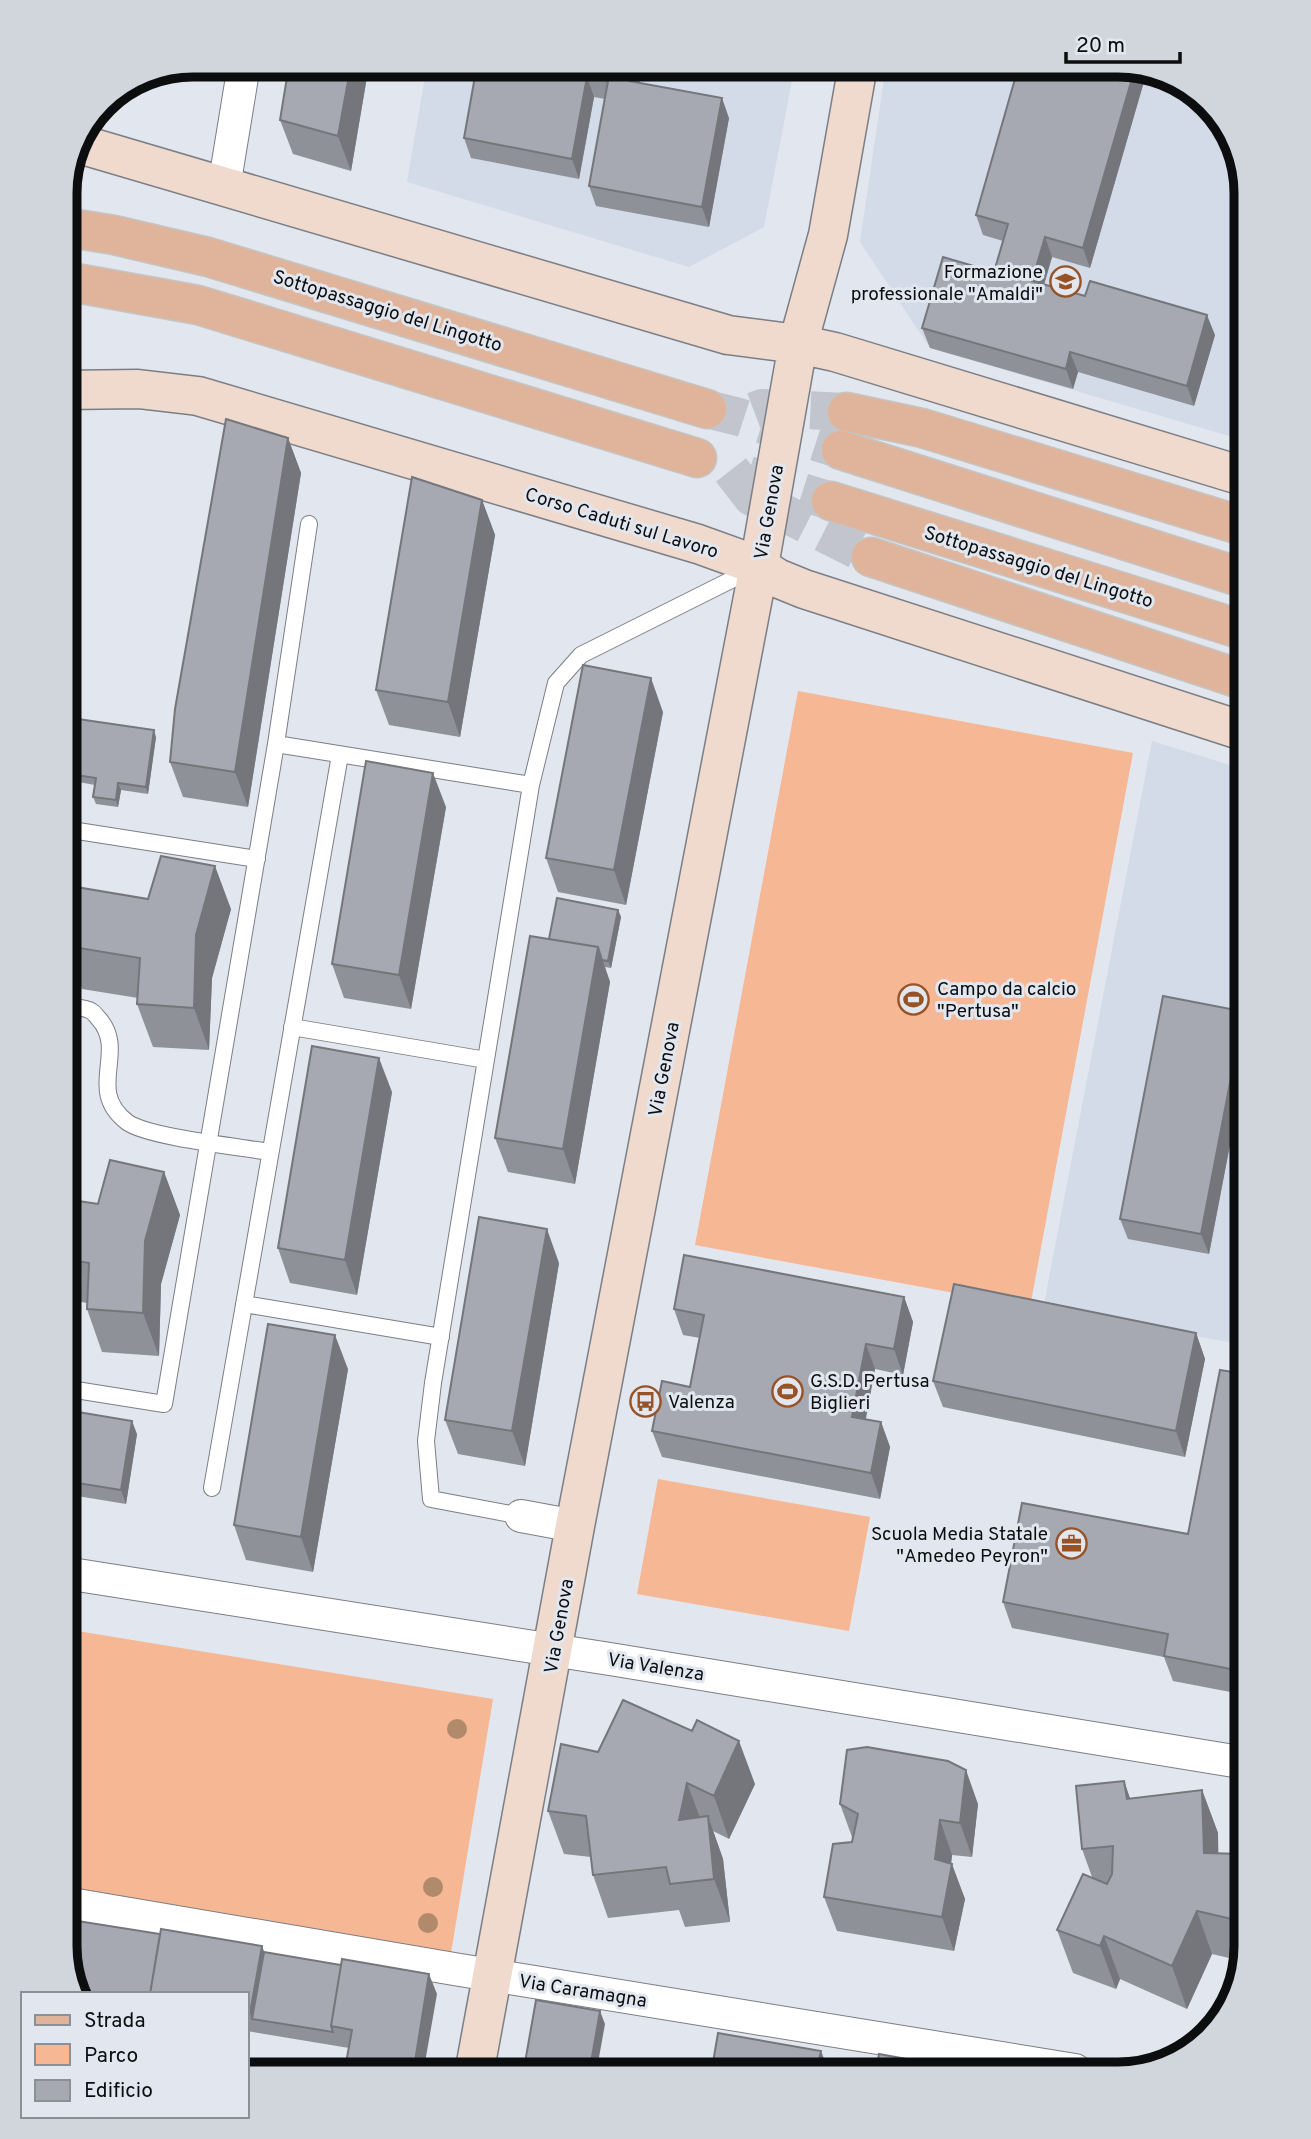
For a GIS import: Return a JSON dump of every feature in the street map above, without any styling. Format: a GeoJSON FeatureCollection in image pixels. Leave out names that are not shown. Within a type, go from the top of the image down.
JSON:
{"type":"FeatureCollection","features":[{"type":"Feature","properties":{"kind":"main road","name":"Sottopassaggio del Lingotto"},"geometry":{"type":"LineString","coordinates":[[77,229],[208,257],[707,409]]}},
{"type":"Feature","properties":{"kind":"main road"},"geometry":{"type":"LineString","coordinates":[[77,283],[198,305],[696,458]]}},
{"type":"Feature","properties":{"kind":"main road"},"geometry":{"type":"LineString","coordinates":[[847,412],[922,428],[1234,523]]}},
{"type":"Feature","properties":{"kind":"main road"},"geometry":{"type":"LineString","coordinates":[[841,450],[1234,575]]}},
{"type":"Feature","properties":{"kind":"main road","name":"Sottopassaggio del Lingotto"},"geometry":{"type":"LineString","coordinates":[[831,500],[1234,627]]}},
{"type":"Feature","properties":{"kind":"main road"},"geometry":{"type":"LineString","coordinates":[[871,558],[1234,677]]}},
{"type":"Feature","properties":{"kind":"street"},"geometry":{"type":"LineString","coordinates":[[224,187],[242,77]]}},
{"type":"Feature","properties":{"kind":"street","name":"Via Genova"},"geometry":{"type":"LineString","coordinates":[[476,2062],[575,1526],[759,566],[798,344],[828,235],[856,77]]}},
{"type":"Feature","properties":{"kind":"street"},"geometry":{"type":"LineString","coordinates":[[87,146],[728,335],[835,352],[1234,473]]}},
{"type":"Feature","properties":{"kind":"street","name":"Corso Caduti sul Lavoro"},"geometry":{"type":"LineString","coordinates":[[77,390],[138,389],[198,396],[698,544],[759,566],[777,578],[804,589],[1234,728]]}},
{"type":"Feature","properties":{"kind":"street"},"geometry":{"type":"LineString","coordinates":[[520,1516],[575,1526]]}},
{"type":"Feature","properties":{"kind":"street","name":"Via Valenza"},"geometry":{"type":"LineString","coordinates":[[77,1575],[1234,1761]]}},
{"type":"Feature","properties":{"kind":"street","name":"Via Caramagna"},"geometry":{"type":"LineString","coordinates":[[77,1905],[981,2062]]}},
{"type":"Feature","properties":{"kind":"lane"},"geometry":{"type":"LineString","coordinates":[[77,1385],[164,1404],[276,744],[309,524]]}},
{"type":"Feature","properties":{"kind":"lane"},"geometry":{"type":"LineString","coordinates":[[520,1516],[431,1499],[426,1441],[531,785],[556,683],[581,655],[759,566]]}},
{"type":"Feature","properties":{"kind":"lane"},"geometry":{"type":"LineString","coordinates":[[276,744],[531,785]]}},
{"type":"Feature","properties":{"kind":"lane"},"geometry":{"type":"LineString","coordinates":[[212,1488],[340,755]]}},
{"type":"Feature","properties":{"kind":"lane"},"geometry":{"type":"LineString","coordinates":[[77,831],[257,859]]}},
{"type":"Feature","properties":{"kind":"lane"},"geometry":{"type":"LineString","coordinates":[[77,1008],[91,1011],[105,1026],[111,1047],[106,1087],[113,1108],[128,1123],[149,1131],[269,1152]]}},
{"type":"Feature","properties":{"kind":"lane"},"geometry":{"type":"LineString","coordinates":[[292,1027],[486,1060]]}},
{"type":"Feature","properties":{"kind":"lane"},"geometry":{"type":"LineString","coordinates":[[244,1304],[441,1337]]}},
{"type":"Feature","properties":{"kind":"shaded area"},"geometry":{"type":"Polygon","coordinates":[[[425,77],[793,77],[764,227],[689,267],[407,182],[425,77]]]}},
{"type":"Feature","properties":{"kind":"shaded area","name":"Formazione professionale \"Amaldi\""},"geometry":{"type":"Polygon","coordinates":[[[884,77],[1126,77],[1155,83],[1183,96],[1215,128],[1230,163],[1233,178],[1234,437],[930,348],[860,242],[884,77]]]}},
{"type":"Feature","properties":{"kind":"shaded area"},"geometry":{"type":"Polygon","coordinates":[[[1152,741],[1234,766],[1234,1343],[1043,1309],[1152,741]]]}},
{"type":"Feature","properties":{"kind":"green space","name":"Campo da calcio \"Pertusa\""},"geometry":{"type":"Polygon","coordinates":[[[798,691],[1133,753],[1030,1307],[695,1245],[798,691]]]}},
{"type":"Feature","properties":{"kind":"green space"},"geometry":{"type":"Polygon","coordinates":[[[658,1479],[870,1517],[849,1631],[637,1594],[658,1479]]]}},
{"type":"Feature","properties":{"kind":"green space"},"geometry":{"type":"Polygon","coordinates":[[[77,1631],[493,1699],[451,1953],[77,1892],[77,1631]]]}},
{"type":"Feature","properties":{"kind":"building"},"geometry":{"type":"Polygon","coordinates":[[[287,77],[349,77],[338,136],[280,120],[287,77]]]}},
{"type":"Feature","properties":{"kind":"building"},"geometry":{"type":"Polygon","coordinates":[[[475,77],[587,77],[572,159],[464,138],[475,77]]]}},
{"type":"Feature","properties":{"kind":"building"},"geometry":{"type":"Polygon","coordinates":[[[587,77],[630,77],[629,81],[722,98],[702,207],[589,186],[608,81],[587,77]]]}},
{"type":"Feature","properties":{"kind":"building"},"geometry":{"type":"Polygon","coordinates":[[[1016,77],[1132,78],[1083,248],[1045,237],[1032,281],[1085,296],[1090,281],[1207,315],[1187,386],[1070,352],[1066,369],[922,328],[943,257],[994,272],[1008,224],[976,215],[1016,77]]]}},
{"type":"Feature","properties":{"kind":"building"},"geometry":{"type":"Polygon","coordinates":[[[226,419],[288,438],[235,772],[170,762],[175,709],[226,419]]]}},
{"type":"Feature","properties":{"kind":"building"},"geometry":{"type":"Polygon","coordinates":[[[412,477],[482,500],[448,702],[376,690],[412,477]]]}},
{"type":"Feature","properties":{"kind":"building"},"geometry":{"type":"Polygon","coordinates":[[[583,665],[651,678],[614,870],[546,858],[583,665]]]}},
{"type":"Feature","properties":{"kind":"building"},"geometry":{"type":"Polygon","coordinates":[[[78,719],[154,730],[146,787],[118,783],[116,800],[93,797],[96,778],[77,775],[78,719]]]}},
{"type":"Feature","properties":{"kind":"building"},"geometry":{"type":"Polygon","coordinates":[[[366,761],[433,773],[399,975],[332,964],[366,761]]]}},
{"type":"Feature","properties":{"kind":"building"},"geometry":{"type":"Polygon","coordinates":[[[161,856],[215,866],[196,935],[194,1008],[137,1004],[140,958],[77,948],[77,887],[148,899],[161,856]]]}},
{"type":"Feature","properties":{"kind":"building"},"geometry":{"type":"Polygon","coordinates":[[[557,898],[618,910],[608,961],[602,960],[598,947],[549,939],[557,898]]]}},
{"type":"Feature","properties":{"kind":"building"},"geometry":{"type":"Polygon","coordinates":[[[530,936],[598,947],[563,1149],[495,1138],[530,936]]]}},
{"type":"Feature","properties":{"kind":"building"},"geometry":{"type":"Polygon","coordinates":[[[1163,996],[1234,1010],[1234,1062],[1201,1234],[1120,1219],[1163,996]]]}},
{"type":"Feature","properties":{"kind":"building"},"geometry":{"type":"Polygon","coordinates":[[[312,1046],[379,1058],[345,1260],[278,1248],[312,1046]]]}},
{"type":"Feature","properties":{"kind":"building"},"geometry":{"type":"Polygon","coordinates":[[[110,1160],[164,1172],[145,1241],[143,1313],[87,1309],[89,1263],[77,1261],[77,1201],[98,1204],[110,1160]]]}},
{"type":"Feature","properties":{"kind":"building"},"geometry":{"type":"Polygon","coordinates":[[[479,1217],[547,1229],[512,1431],[445,1420],[479,1217]]]}},
{"type":"Feature","properties":{"kind":"building","name":"G.S.D. Pertusa Biglieri"},"geometry":{"type":"Polygon","coordinates":[[[684,1255],[904,1297],[894,1349],[866,1344],[852,1417],[881,1422],[871,1473],[652,1431],[662,1381],[690,1387],[704,1315],[674,1309],[684,1255]]]}},
{"type":"Feature","properties":{"kind":"building"},"geometry":{"type":"Polygon","coordinates":[[[954,1284],[1196,1333],[1176,1431],[933,1381],[954,1284]]]}},
{"type":"Feature","properties":{"kind":"building"},"geometry":{"type":"Polygon","coordinates":[[[268,1324],[335,1335],[301,1537],[234,1525],[268,1324]]]}},
{"type":"Feature","properties":{"kind":"building","name":"Scuola Media Statale \"Amedeo Peyron\""},"geometry":{"type":"Polygon","coordinates":[[[1220,1370],[1234,1372],[1234,1670],[1164,1656],[1168,1634],[1003,1602],[1022,1503],[1188,1534],[1220,1370]]]}},
{"type":"Feature","properties":{"kind":"building"},"geometry":{"type":"Polygon","coordinates":[[[78,1412],[132,1421],[121,1490],[77,1483],[78,1412]]]}},
{"type":"Feature","properties":{"kind":"building"},"geometry":{"type":"Polygon","coordinates":[[[623,1700],[692,1731],[697,1720],[739,1741],[714,1796],[687,1783],[679,1820],[708,1816],[714,1879],[670,1884],[666,1867],[593,1875],[586,1816],[548,1811],[561,1744],[598,1752],[623,1700]]]}},
{"type":"Feature","properties":{"kind":"building"},"geometry":{"type":"Polygon","coordinates":[[[867,1747],[948,1761],[966,1770],[960,1823],[940,1820],[935,1859],[952,1864],[942,1917],[824,1897],[833,1844],[852,1842],[858,1814],[840,1804],[847,1750],[867,1747]]]}},
{"type":"Feature","properties":{"kind":"building"},"geometry":{"type":"Polygon","coordinates":[[[1124,1781],[1127,1799],[1202,1790],[1204,1853],[1234,1854],[1234,1920],[1197,1911],[1172,1966],[1104,1936],[1100,1946],[1057,1930],[1083,1874],[1107,1884],[1112,1874],[1113,1846],[1082,1849],[1076,1786],[1124,1781]]]}},
{"type":"Feature","properties":{"kind":"building"},"geometry":{"type":"Polygon","coordinates":[[[77,1921],[160,1934],[150,1992],[87,1992],[79,1969],[77,1921]]]}},
{"type":"Feature","properties":{"kind":"building"},"geometry":{"type":"Polygon","coordinates":[[[161,1929],[262,1946],[250,2013],[248,1992],[150,1992],[161,1929]]]}},
{"type":"Feature","properties":{"kind":"building"},"geometry":{"type":"Polygon","coordinates":[[[264,1952],[341,1965],[331,2026],[333,2032],[252,2019],[264,1952]]]}},
{"type":"Feature","properties":{"kind":"building"},"geometry":{"type":"Polygon","coordinates":[[[342,1959],[429,1974],[415,2062],[346,2062],[352,2030],[331,2026],[342,1959]]]}},
{"type":"Feature","properties":{"kind":"building"},"geometry":{"type":"Polygon","coordinates":[[[536,2000],[600,2011],[591,2062],[525,2062],[536,2000]]]}},
{"type":"Feature","properties":{"kind":"building"},"geometry":{"type":"Polygon","coordinates":[[[718,2033],[821,2051],[819,2062],[713,2062],[718,2033]]]}},
{"type":"Feature","properties":{"kind":"building"},"geometry":{"type":"Polygon","coordinates":[[[879,2054],[924,2062],[878,2062],[879,2054]]]}},
{"type":"Feature","properties":{"kind":"tunnel"},"geometry":{"type":"LineString","coordinates":[[754,411],[762,408],[847,412]]}},
{"type":"Feature","properties":{"kind":"tunnel"},"geometry":{"type":"LineString","coordinates":[[707,409],[841,450]]}},
{"type":"Feature","properties":{"kind":"tunnel"},"geometry":{"type":"LineString","coordinates":[[731,470],[752,497],[871,557]]}},
{"type":"Feature","properties":{"kind":"tunnel"},"geometry":{"type":"LineString","coordinates":[[748,475],[831,501]]}},
{"type":"Feature","properties":{"kind":"place","name":"Formazione professionale \"Amaldi\""},"geometry":{"type":"Point","coordinates":[1066,282]}},
{"type":"Feature","properties":{"kind":"place","name":"Campo da calcio \"Pertusa\""},"geometry":{"type":"Point","coordinates":[914,999]}},
{"type":"Feature","properties":{"kind":"place","name":"G.S.D. Pertusa Biglieri"},"geometry":{"type":"Point","coordinates":[787,1391]}},
{"type":"Feature","properties":{"kind":"place","name":"Valenza"},"geometry":{"type":"Point","coordinates":[645,1401]}},
{"type":"Feature","properties":{"kind":"place","name":"Scuola Media Statale \"Amedeo Peyron\""},"geometry":{"type":"Point","coordinates":[1071,1544]}}]}
